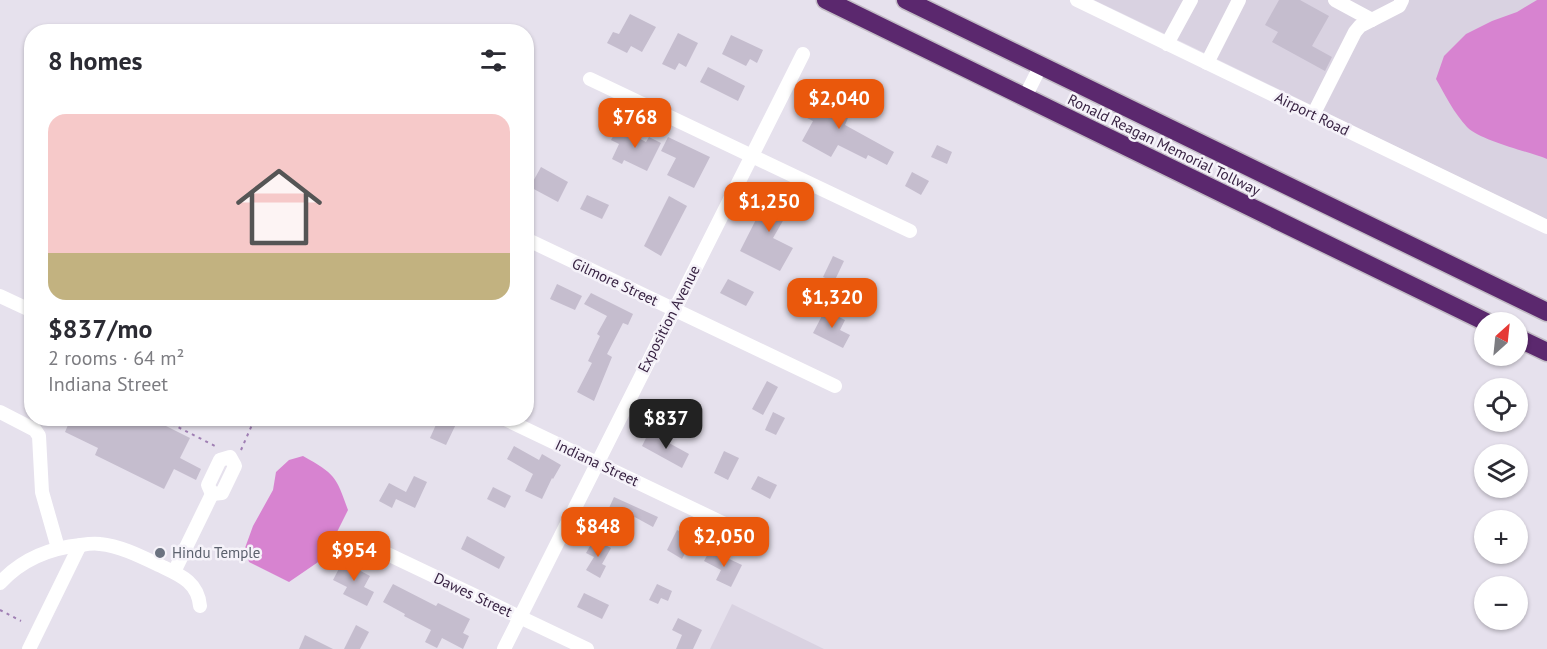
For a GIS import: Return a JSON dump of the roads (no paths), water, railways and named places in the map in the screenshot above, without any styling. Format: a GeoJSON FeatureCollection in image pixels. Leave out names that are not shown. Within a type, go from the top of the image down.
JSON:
{"type":"FeatureCollection","features":[{"type":"Feature","properties":{"kind":"highway","name":"Ronald Reagan Memorial Tollway"},"geometry":{"type":"LineString","coordinates":[[826,0],[1474,316]]}},
{"type":"Feature","properties":{"kind":"highway","name":"Ronald Reagan Memorial Tollway"},"geometry":{"type":"LineString","coordinates":[[906,0],[1547,312]]}},
{"type":"Feature","properties":{"kind":"highway"},"geometry":{"type":"LineString","coordinates":[[1528,343],[1547,352]]}},
{"type":"Feature","properties":{"kind":"street","name":"Airport Road"},"geometry":{"type":"LineString","coordinates":[[1077,0],[1547,227]]}},
{"type":"Feature","properties":{"kind":"street"},"geometry":{"type":"LineString","coordinates":[[1167,44],[1191,0]]}},
{"type":"Feature","properties":{"kind":"street"},"geometry":{"type":"LineString","coordinates":[[1207,63],[1239,0]]}},
{"type":"Feature","properties":{"kind":"street"},"geometry":{"type":"LineString","coordinates":[[1335,0],[1372,20]]}},
{"type":"Feature","properties":{"kind":"street"},"geometry":{"type":"LineString","coordinates":[[1313,115],[1355,32],[1360,26],[1400,3]]}},
{"type":"Feature","properties":{"kind":"street","name":"Exposition Avenue"},"geometry":{"type":"LineString","coordinates":[[504,649],[803,54]]}},
{"type":"Feature","properties":{"kind":"street"},"geometry":{"type":"LineString","coordinates":[[1025,97],[1041,65]]}},
{"type":"Feature","properties":{"kind":"street"},"geometry":{"type":"LineString","coordinates":[[590,79],[910,231]]}},
{"type":"Feature","properties":{"kind":"street","name":"Gilmore Street"},"geometry":{"type":"LineString","coordinates":[[534,243],[834,386]]}},
{"type":"Feature","properties":{"kind":"street"},"geometry":{"type":"LineString","coordinates":[[0,296],[24,307]]}},
{"type":"Feature","properties":{"kind":"street"},"geometry":{"type":"LineString","coordinates":[[0,412],[24,424]]}},
{"type":"Feature","properties":{"kind":"street"},"geometry":{"type":"LineString","coordinates":[[27,426],[35,430],[39,436],[42,492],[58,548]]}},
{"type":"Feature","properties":{"kind":"street","name":"Indiana Street"},"geometry":{"type":"LineString","coordinates":[[520,426],[756,539]]}},
{"type":"Feature","properties":{"kind":"street"},"geometry":{"type":"LineString","coordinates":[[174,572],[212,494]]}},
{"type":"Feature","properties":{"kind":"street","name":"Dawes Street"},"geometry":{"type":"LineString","coordinates":[[358,540],[587,649]]}},
{"type":"Feature","properties":{"kind":"street"},"geometry":{"type":"LineString","coordinates":[[0,583],[11,570],[39,553],[58,548],[99,543],[138,555],[174,572],[192,584],[199,594],[200,606]]}},
{"type":"Feature","properties":{"kind":"street"},"geometry":{"type":"LineString","coordinates":[[29,649],[81,545]]}},
{"type":"Feature","properties":{"kind":"place","name":"Hindu Temple"},"geometry":{"type":"Point","coordinates":[160,553]}}]}
